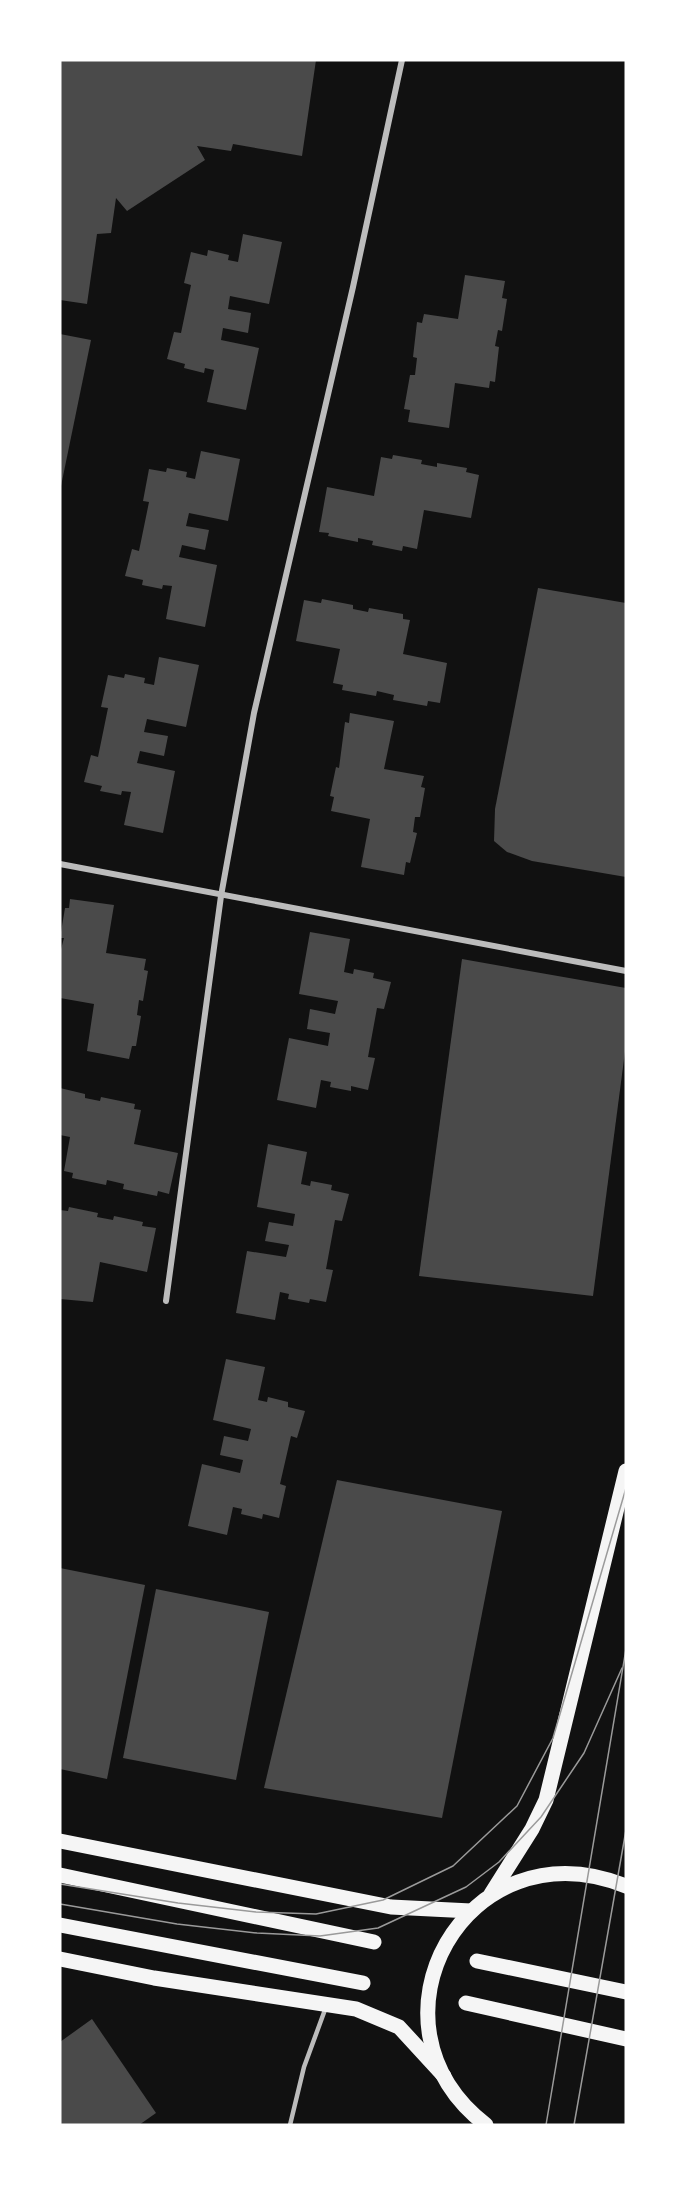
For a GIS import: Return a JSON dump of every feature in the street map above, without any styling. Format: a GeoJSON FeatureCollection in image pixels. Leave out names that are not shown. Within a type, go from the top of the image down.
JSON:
{"type":"FeatureCollection","features":[{"type":"Feature","properties":{"kind":"main road"},"geometry":{"type":"LineString","coordinates":[[444,2076],[429,2030],[428,2005],[432,1978],[441,1953],[454,1930],[491,1893],[532,1829],[546,1800],[626,1471]]}},
{"type":"Feature","properties":{"kind":"main road"},"geometry":{"type":"LineString","coordinates":[[60,1841],[391,1907],[471,1911]]}},
{"type":"Feature","properties":{"kind":"main road"},"geometry":{"type":"LineString","coordinates":[[491,1893],[536,1875],[562,1872],[585,1873],[626,1886]]}},
{"type":"Feature","properties":{"kind":"main road"},"geometry":{"type":"LineString","coordinates":[[60,1875],[374,1942]]}},
{"type":"Feature","properties":{"kind":"main road"},"geometry":{"type":"LineString","coordinates":[[60,1925],[363,1983]]}},
{"type":"Feature","properties":{"kind":"main road"},"geometry":{"type":"LineString","coordinates":[[60,1959],[154,1978],[356,2009],[399,2026],[444,2076],[475,2120],[486,2125]]}},
{"type":"Feature","properties":{"kind":"main road"},"geometry":{"type":"LineString","coordinates":[[477,1961],[626,1992]]}},
{"type":"Feature","properties":{"kind":"main road"},"geometry":{"type":"LineString","coordinates":[[466,2003],[626,2040]]}},
{"type":"Feature","properties":{"kind":"street"},"geometry":{"type":"LineString","coordinates":[[165,1300],[221,896],[254,713],[402,60]]}},
{"type":"Feature","properties":{"kind":"street"},"geometry":{"type":"LineString","coordinates":[[60,864],[626,971]]}},
{"type":"Feature","properties":{"kind":"lane"},"geometry":{"type":"LineString","coordinates":[[290,2125],[304,2067],[328,2004]]}},
{"type":"Feature","properties":{"kind":"building"},"geometry":{"type":"Polygon","coordinates":[[[60,60],[316,60],[302,156],[233,144],[231,151],[197,146],[205,160],[127,211],[116,198],[111,233],[97,234],[87,304],[60,300],[60,60]]]}},
{"type":"Feature","properties":{"kind":"building"},"geometry":{"type":"Polygon","coordinates":[[[243,234],[282,242],[269,304],[230,296],[228,309],[251,313],[248,333],[223,328],[221,340],[259,348],[246,410],[207,402],[214,370],[205,368],[204,373],[184,368],[185,364],[167,359],[174,332],[181,333],[191,285],[184,283],[191,252],[207,256],[208,250],[229,255],[228,260],[238,262],[243,234]]]}},
{"type":"Feature","properties":{"kind":"building"},"geometry":{"type":"Polygon","coordinates":[[[465,275],[505,281],[502,298],[507,299],[502,331],[498,330],[495,346],[499,347],[495,382],[490,381],[489,388],[455,383],[449,428],[408,422],[410,410],[404,409],[410,375],[415,375],[417,358],[413,357],[417,322],[422,323],[424,314],[458,319],[465,275]]]}},
{"type":"Feature","properties":{"kind":"building"},"geometry":{"type":"Polygon","coordinates":[[[60,334],[91,340],[61,486],[60,486],[60,334]]]}},
{"type":"Feature","properties":{"kind":"building"},"geometry":{"type":"Polygon","coordinates":[[[201,451],[240,459],[228,521],[189,513],[186,526],[209,530],[205,550],[182,545],[179,557],[217,565],[205,627],[166,619],[172,586],[163,585],[162,589],[142,585],[143,580],[125,576],[132,549],[139,551],[149,502],[143,501],[149,469],[166,472],[167,468],[187,472],[186,477],[195,479],[201,451]]]}},
{"type":"Feature","properties":{"kind":"building"},"geometry":{"type":"Polygon","coordinates":[[[393,455],[422,460],[421,464],[437,467],[437,463],[467,468],[466,472],[479,475],[471,518],[424,510],[417,549],[403,546],[402,551],[372,545],[373,541],[358,538],[358,542],[319,532],[327,487],[374,496],[381,457],[392,459],[393,455]]]}},
{"type":"Feature","properties":{"kind":"building"},"geometry":{"type":"Polygon","coordinates":[[[538,588],[626,603],[626,877],[532,861],[507,852],[494,841],[495,809],[538,588]]]}},
{"type":"Feature","properties":{"kind":"building"},"geometry":{"type":"Polygon","coordinates":[[[322,599],[353,605],[353,609],[368,612],[369,608],[403,614],[403,619],[410,620],[403,654],[447,663],[440,703],[428,701],[427,706],[393,700],[394,695],[377,691],[376,696],[342,690],[343,685],[333,683],[340,649],[296,641],[304,600],[321,603],[322,599]]]}},
{"type":"Feature","properties":{"kind":"building"},"geometry":{"type":"Polygon","coordinates":[[[159,657],[199,665],[186,727],[147,719],[144,732],[168,736],[164,756],[140,751],[137,763],[175,771],[163,833],[124,825],[131,792],[122,791],[121,795],[100,791],[102,786],[84,782],[91,755],[98,757],[108,708],[101,707],[108,675],[124,678],[125,674],[145,678],[144,683],[154,685],[159,657]]]}},
{"type":"Feature","properties":{"kind":"building"},"geometry":{"type":"Polygon","coordinates":[[[350,713],[394,721],[384,769],[424,776],[421,787],[425,788],[420,817],[415,817],[413,832],[417,833],[410,863],[406,862],[404,875],[361,867],[370,819],[331,811],[334,797],[330,796],[336,767],[339,768],[345,722],[349,723],[350,713]]]}},
{"type":"Feature","properties":{"kind":"building"},"geometry":{"type":"Polygon","coordinates":[[[70,899],[114,905],[106,953],[146,959],[144,970],[148,971],[143,1001],[139,1000],[137,1015],[141,1016],[136,1046],[132,1046],[129,1059],[87,1051],[94,1004],[60,998],[60,953],[64,938],[60,938],[65,908],[69,908],[70,899]]]}},
{"type":"Feature","properties":{"kind":"building"},"geometry":{"type":"Polygon","coordinates":[[[310,932],[350,939],[344,972],[353,974],[354,969],[374,973],[373,978],[391,982],[384,1009],[377,1008],[368,1057],[375,1058],[368,1090],[351,1086],[351,1091],[330,1087],[331,1082],[321,1080],[316,1108],[277,1100],[289,1038],[328,1046],[330,1033],[307,1029],[310,1009],[335,1014],[338,1001],[299,994],[310,932]]]}},
{"type":"Feature","properties":{"kind":"building"},"geometry":{"type":"Polygon","coordinates":[[[462,959],[626,988],[626,1044],[593,1296],[419,1276],[462,959]]]}},
{"type":"Feature","properties":{"kind":"building"},"geometry":{"type":"Polygon","coordinates":[[[60,1088],[85,1094],[85,1098],[100,1101],[101,1097],[135,1104],[134,1109],[141,1110],[134,1144],[178,1153],[169,1194],[158,1191],[157,1196],[123,1189],[124,1184],[107,1180],[106,1185],[72,1178],[73,1173],[64,1171],[70,1137],[60,1135],[60,1088]]]}},
{"type":"Feature","properties":{"kind":"building"},"geometry":{"type":"Polygon","coordinates":[[[268,1144],[307,1152],[301,1184],[310,1186],[311,1181],[332,1185],[331,1190],[349,1194],[342,1221],[335,1220],[326,1269],[333,1270],[326,1302],[310,1299],[309,1303],[288,1299],[289,1294],[280,1292],[275,1320],[236,1313],[247,1251],[286,1257],[289,1245],[265,1241],[269,1222],[293,1226],[295,1214],[257,1207],[268,1144]]]}},
{"type":"Feature","properties":{"kind":"building"},"geometry":{"type":"Polygon","coordinates":[[[69,1207],[98,1213],[97,1217],[113,1220],[114,1216],[143,1222],[142,1226],[156,1228],[147,1272],[100,1262],[93,1302],[60,1299],[60,1210],[68,1211],[69,1207]]]}},
{"type":"Feature","properties":{"kind":"building"},"geometry":{"type":"Polygon","coordinates":[[[226,1359],[265,1367],[258,1400],[267,1402],[268,1397],[288,1402],[288,1407],[305,1411],[297,1438],[291,1436],[280,1484],[286,1486],[279,1518],[263,1514],[262,1519],[241,1514],[242,1509],[233,1507],[227,1535],[188,1526],[202,1464],[240,1473],[243,1460],[220,1455],[224,1436],[248,1441],[251,1429],[213,1420],[226,1359]]]}},
{"type":"Feature","properties":{"kind":"building"},"geometry":{"type":"Polygon","coordinates":[[[337,1480],[502,1511],[442,1818],[264,1788],[337,1480]]]}},
{"type":"Feature","properties":{"kind":"building"},"geometry":{"type":"Polygon","coordinates":[[[60,1568],[145,1585],[107,1779],[60,1769],[60,1568]]]}},
{"type":"Feature","properties":{"kind":"building"},"geometry":{"type":"Polygon","coordinates":[[[156,1589],[269,1612],[236,1780],[123,1758],[156,1589]]]}},
{"type":"Feature","properties":{"kind":"building"},"geometry":{"type":"Polygon","coordinates":[[[92,2019],[156,2113],[139,2125],[60,2125],[60,2042],[92,2019]]]}},
{"type":"Feature","properties":{"kind":"tram line"},"geometry":{"type":"LineString","coordinates":[[60,1884],[178,1903],[256,1912],[316,1914],[383,1900],[453,1866],[517,1806],[553,1738],[626,1488]]}},
{"type":"Feature","properties":{"kind":"tram line"},"geometry":{"type":"LineString","coordinates":[[546,2125],[626,1649]]}},
{"type":"Feature","properties":{"kind":"tram line"},"geometry":{"type":"LineString","coordinates":[[60,1904],[177,1924],[257,1933],[320,1936],[378,1928],[466,1887],[499,1862],[541,1817],[584,1753],[622,1668]]}},
{"type":"Feature","properties":{"kind":"tram line"},"geometry":{"type":"LineString","coordinates":[[574,2125],[626,1830]]}}]}
